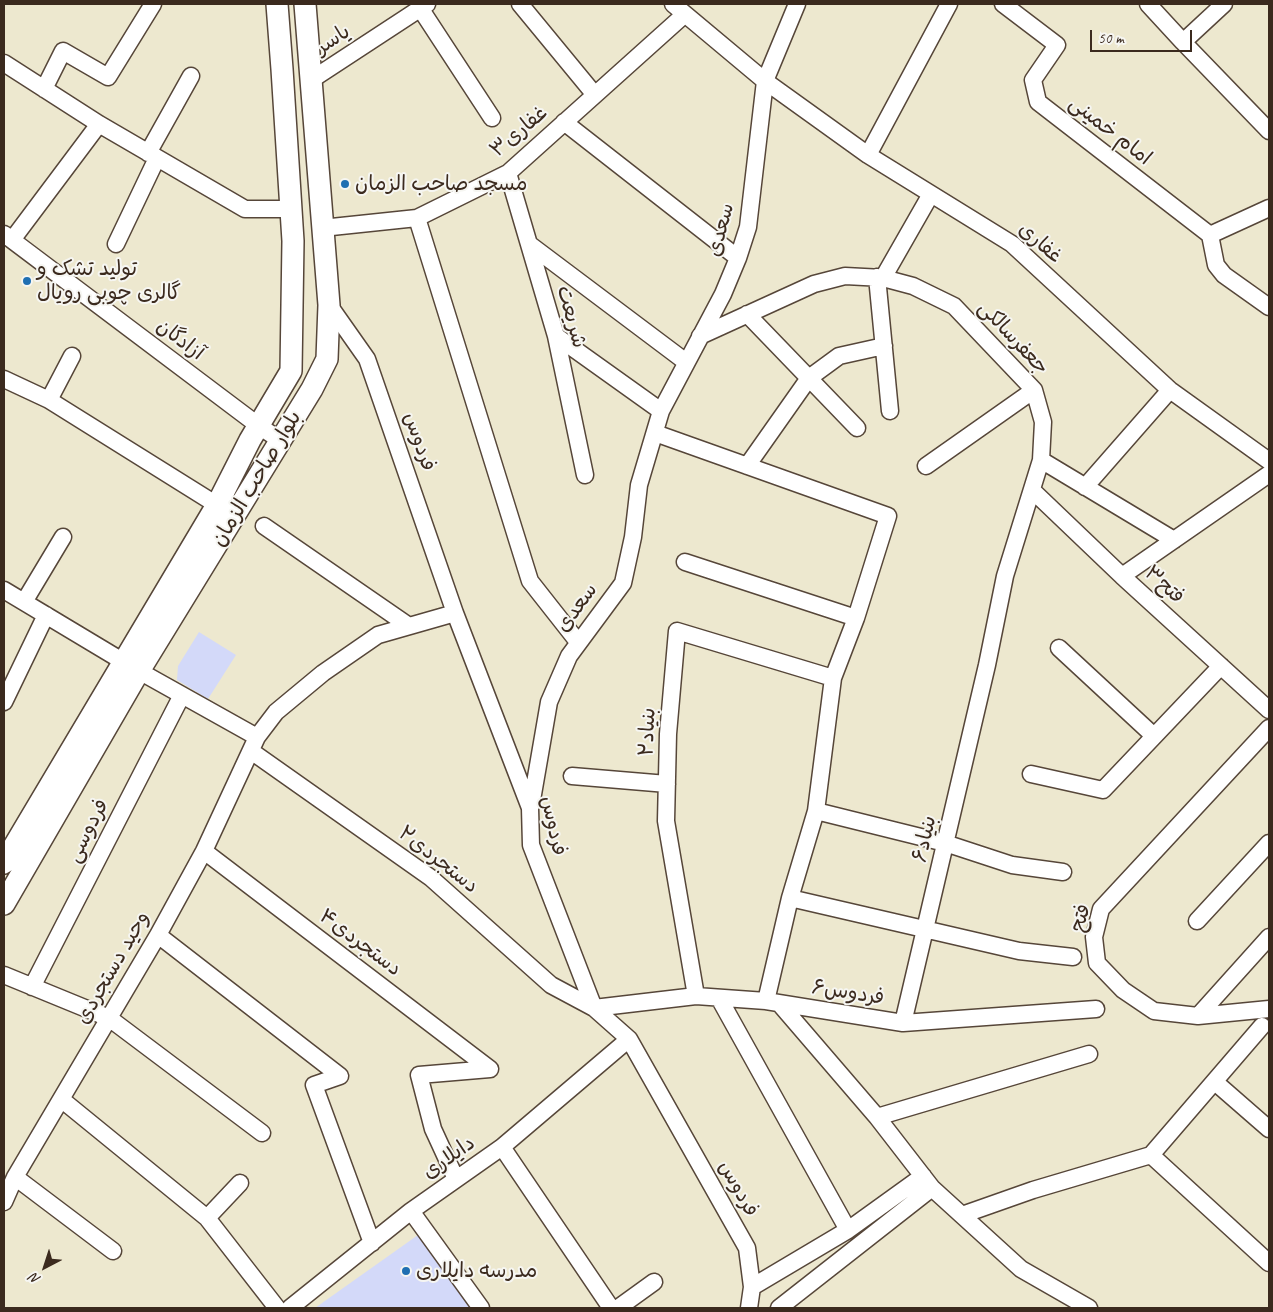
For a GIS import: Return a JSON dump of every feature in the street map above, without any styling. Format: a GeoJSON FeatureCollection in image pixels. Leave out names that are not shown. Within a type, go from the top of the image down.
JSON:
{"type":"FeatureCollection","features":[{"type":"Feature","properties":{"kind":"main road","name":"بلوار صاحب الزمان"},"geometry":{"type":"LineString","coordinates":[[4,904],[259,426],[291,371],[293,241],[276,4]]}},
{"type":"Feature","properties":{"kind":"main road","name":"بلوار صاحب الزمان"},"geometry":{"type":"LineString","coordinates":[[4,863],[280,440],[312,389],[327,359],[329,305],[306,4]]}},
{"type":"Feature","properties":{"kind":"street"},"geometry":{"type":"LineString","coordinates":[[44,89],[63,52],[108,77],[153,4]]}},
{"type":"Feature","properties":{"kind":"street"},"geometry":{"type":"LineString","coordinates":[[520,4],[595,95]]}},
{"type":"Feature","properties":{"kind":"street"},"geometry":{"type":"LineString","coordinates":[[765,81],[797,4]]}},
{"type":"Feature","properties":{"kind":"street"},"geometry":{"type":"LineString","coordinates":[[868,155],[949,4]]}},
{"type":"Feature","properties":{"kind":"street","name":"امام خمینی"},"geometry":{"type":"LineString","coordinates":[[1003,4],[1057,45],[1033,80],[1038,102],[1210,235]]}},
{"type":"Feature","properties":{"kind":"street"},"geometry":{"type":"LineString","coordinates":[[1148,4],[1182,42],[1269,131]]}},
{"type":"Feature","properties":{"kind":"street"},"geometry":{"type":"LineString","coordinates":[[1182,42],[1224,4]]}},
{"type":"Feature","properties":{"kind":"street"},"geometry":{"type":"LineString","coordinates":[[424,6],[492,118]]}},
{"type":"Feature","properties":{"kind":"street","name":"یاسر"},"geometry":{"type":"LineString","coordinates":[[312,80],[424,6]]}},
{"type":"Feature","properties":{"kind":"street","name":"غفاری۳"},"geometry":{"type":"LineString","coordinates":[[322,228],[417,218],[508,173],[595,95],[678,9]]}},
{"type":"Feature","properties":{"kind":"street","name":"غفاری"},"geometry":{"type":"LineString","coordinates":[[678,9],[765,81],[868,155],[1012,244],[1170,390],[1269,461]]}},
{"type":"Feature","properties":{"kind":"street"},"geometry":{"type":"LineString","coordinates":[[4,63],[98,124],[245,209],[291,209]]}},
{"type":"Feature","properties":{"kind":"street"},"geometry":{"type":"LineString","coordinates":[[116,244],[152,155],[191,76]]}},
{"type":"Feature","properties":{"kind":"street","name":"سعدی"},"geometry":{"type":"LineString","coordinates":[[530,808],[549,702],[569,656],[622,582],[633,537],[639,485],[661,411],[722,294],[738,258],[748,227],[765,81]]}},
{"type":"Feature","properties":{"kind":"street"},"geometry":{"type":"LineString","coordinates":[[564,122],[738,258]]}},
{"type":"Feature","properties":{"kind":"street"},"geometry":{"type":"LineString","coordinates":[[8,237],[98,124]]}},
{"type":"Feature","properties":{"kind":"street","name":"شریعت"},"geometry":{"type":"LineString","coordinates":[[508,173],[556,336],[585,475]]}},
{"type":"Feature","properties":{"kind":"street"},"geometry":{"type":"LineString","coordinates":[[890,411],[880,278],[931,194]]}},
{"type":"Feature","properties":{"kind":"street"},"geometry":{"type":"LineString","coordinates":[[1269,208],[1210,235],[1216,265],[1224,275],[1269,307]]}},
{"type":"Feature","properties":{"kind":"street"},"geometry":{"type":"LineString","coordinates":[[417,218],[530,581],[578,642]]}},
{"type":"Feature","properties":{"kind":"street","name":"آزادگان"},"geometry":{"type":"LineString","coordinates":[[8,237],[280,440]]}},
{"type":"Feature","properties":{"kind":"street"},"geometry":{"type":"LineString","coordinates":[[529,244],[686,362]]}},
{"type":"Feature","properties":{"kind":"street","name":"جعفرسالکی"},"geometry":{"type":"LineString","coordinates":[[700,336],[814,284],[845,276],[880,278],[913,286],[954,306],[1034,390],[1043,422],[1041,460],[1005,576],[987,665]]}},
{"type":"Feature","properties":{"kind":"street","name":"فردوس"},"geometry":{"type":"LineString","coordinates":[[329,305],[367,359],[455,613],[530,808],[532,846],[594,1008],[629,1039],[746,1248],[752,1288],[749,1308]]}},
{"type":"Feature","properties":{"kind":"street"},"geometry":{"type":"LineString","coordinates":[[747,314],[858,428]]}},
{"type":"Feature","properties":{"kind":"street"},"geometry":{"type":"LineString","coordinates":[[556,336],[661,411]]}},
{"type":"Feature","properties":{"kind":"street"},"geometry":{"type":"LineString","coordinates":[[747,466],[809,378],[839,356],[884,346]]}},
{"type":"Feature","properties":{"kind":"street"},"geometry":{"type":"LineString","coordinates":[[49,400],[72,356]]}},
{"type":"Feature","properties":{"kind":"street"},"geometry":{"type":"LineString","coordinates":[[4,379],[49,400],[217,504]]}},
{"type":"Feature","properties":{"kind":"street"},"geometry":{"type":"LineString","coordinates":[[926,466],[1034,390]]}},
{"type":"Feature","properties":{"kind":"street"},"geometry":{"type":"LineString","coordinates":[[1085,487],[1170,390]]}},
{"type":"Feature","properties":{"kind":"street"},"geometry":{"type":"LineString","coordinates":[[655,433],[888,516],[856,618],[833,678],[816,811],[790,898],[773,1002],[877,1117],[927,1182],[1021,1268],[1089,1308]]}},
{"type":"Feature","properties":{"kind":"street"},"geometry":{"type":"LineString","coordinates":[[1041,460],[1174,540]]}},
{"type":"Feature","properties":{"kind":"street"},"geometry":{"type":"LineString","coordinates":[[1122,576],[1269,474]]}},
{"type":"Feature","properties":{"kind":"street","name":"فتح۳"},"geometry":{"type":"LineString","coordinates":[[1032,490],[1122,576],[1269,710]]}},
{"type":"Feature","properties":{"kind":"street"},"geometry":{"type":"LineString","coordinates":[[264,526],[409,626]]}},
{"type":"Feature","properties":{"kind":"street"},"geometry":{"type":"LineString","coordinates":[[24,602],[64,537]]}},
{"type":"Feature","properties":{"kind":"street"},"geometry":{"type":"LineString","coordinates":[[685,562],[856,618]]}},
{"type":"Feature","properties":{"kind":"street","name":"دستجردی۲"},"geometry":{"type":"LineString","coordinates":[[4,590],[182,695],[254,744],[431,878],[551,985],[594,1008]]}},
{"type":"Feature","properties":{"kind":"street","name":"وحید دستجردی"},"geometry":{"type":"LineString","coordinates":[[4,1202],[15,1177],[158,935],[204,851],[254,744],[276,712],[323,673],[378,634],[455,613]]}},
{"type":"Feature","properties":{"kind":"street"},"geometry":{"type":"LineString","coordinates":[[4,702],[46,615]]}},
{"type":"Feature","properties":{"kind":"street","name":"بنیاد۲"},"geometry":{"type":"LineString","coordinates":[[696,996],[666,821],[668,734],[677,631],[833,678]]}},
{"type":"Feature","properties":{"kind":"street"},"geometry":{"type":"LineString","coordinates":[[1060,648],[1154,736]]}},
{"type":"Feature","properties":{"kind":"street","name":"بنیاد۶"},"geometry":{"type":"LineString","coordinates":[[903,1023],[987,665]]}},
{"type":"Feature","properties":{"kind":"street"},"geometry":{"type":"LineString","coordinates":[[1031,774],[1103,790],[1221,666]]}},
{"type":"Feature","properties":{"kind":"street","name":"فردوسی"},"geometry":{"type":"LineString","coordinates":[[32,987],[182,695]]}},
{"type":"Feature","properties":{"kind":"street","name":"فتح"},"geometry":{"type":"LineString","coordinates":[[1269,728],[1101,909],[1094,937],[1097,963],[1123,990],[1154,1011],[1198,1016],[1269,1009]]}},
{"type":"Feature","properties":{"kind":"street"},"geometry":{"type":"LineString","coordinates":[[572,776],[667,784]]}},
{"type":"Feature","properties":{"kind":"street"},"geometry":{"type":"LineString","coordinates":[[816,811],[945,843],[1012,865],[1063,872]]}},
{"type":"Feature","properties":{"kind":"street"},"geometry":{"type":"LineString","coordinates":[[1197,921],[1269,843]]}},
{"type":"Feature","properties":{"kind":"street","name":"دستجردی۴"},"geometry":{"type":"LineString","coordinates":[[204,851],[490,1069],[419,1075],[433,1129],[456,1179]]}},
{"type":"Feature","properties":{"kind":"street"},"geometry":{"type":"LineString","coordinates":[[790,898],[1019,951],[1072,958]]}},
{"type":"Feature","properties":{"kind":"street"},"geometry":{"type":"LineString","coordinates":[[158,935],[340,1076],[314,1085],[372,1243]]}},
{"type":"Feature","properties":{"kind":"street"},"geometry":{"type":"LineString","coordinates":[[1198,1016],[1269,937]]}},
{"type":"Feature","properties":{"kind":"street"},"geometry":{"type":"LineString","coordinates":[[4,975],[109,1018],[262,1133]]}},
{"type":"Feature","properties":{"kind":"street","name":"فردوس۶"},"geometry":{"type":"LineString","coordinates":[[594,1008],[696,996],[773,1002],[903,1023],[1096,1009]]}},
{"type":"Feature","properties":{"kind":"street"},"geometry":{"type":"LineString","coordinates":[[719,998],[848,1230]]}},
{"type":"Feature","properties":{"kind":"street"},"geometry":{"type":"LineString","coordinates":[[962,1215],[1033,1190],[1151,1155],[1262,1026]]}},
{"type":"Feature","properties":{"kind":"street","name":"دایلاری"},"geometry":{"type":"LineString","coordinates":[[290,1308],[411,1211],[502,1147],[629,1039]]}},
{"type":"Feature","properties":{"kind":"street"},"geometry":{"type":"LineString","coordinates":[[877,1117],[1090,1054]]}},
{"type":"Feature","properties":{"kind":"street"},"geometry":{"type":"LineString","coordinates":[[1215,1082],[1269,1129]]}},
{"type":"Feature","properties":{"kind":"street"},"geometry":{"type":"LineString","coordinates":[[61,1098],[207,1218],[277,1308]]}},
{"type":"Feature","properties":{"kind":"street"},"geometry":{"type":"LineString","coordinates":[[502,1147],[611,1308]]}},
{"type":"Feature","properties":{"kind":"street"},"geometry":{"type":"LineString","coordinates":[[1151,1155],[1269,1263]]}},
{"type":"Feature","properties":{"kind":"street"},"geometry":{"type":"LineString","coordinates":[[15,1177],[113,1251]]}},
{"type":"Feature","properties":{"kind":"street"},"geometry":{"type":"LineString","coordinates":[[752,1288],[927,1182]]}},
{"type":"Feature","properties":{"kind":"street"},"geometry":{"type":"LineString","coordinates":[[779,1308],[927,1182]]}},
{"type":"Feature","properties":{"kind":"street"},"geometry":{"type":"LineString","coordinates":[[207,1218],[240,1183]]}},
{"type":"Feature","properties":{"kind":"street"},"geometry":{"type":"LineString","coordinates":[[411,1211],[481,1308]]}},
{"type":"Feature","properties":{"kind":"street"},"geometry":{"type":"LineString","coordinates":[[618,1308],[654,1282]]}},
{"type":"Feature","properties":{"kind":"shaded area"},"geometry":{"type":"Polygon","coordinates":[[[199,632],[236,655],[208,699],[177,680],[178,666],[199,632]]]}},
{"type":"Feature","properties":{"kind":"shaded area","name":"مدرسه دایلاری"},"geometry":{"type":"Polygon","coordinates":[[[418,1235],[471,1308],[315,1308],[418,1235]]]}},
{"type":"Feature","properties":{"kind":"place","name":"مسجد صاحب الزمان"},"geometry":{"type":"Point","coordinates":[345,184]}},
{"type":"Feature","properties":{"kind":"place","name":"تولید تشک و گالری چوبی رویال"},"geometry":{"type":"Point","coordinates":[27,281]}},
{"type":"Feature","properties":{"kind":"place","name":"مدرسه دایلاری"},"geometry":{"type":"Point","coordinates":[406,1271]}}]}
